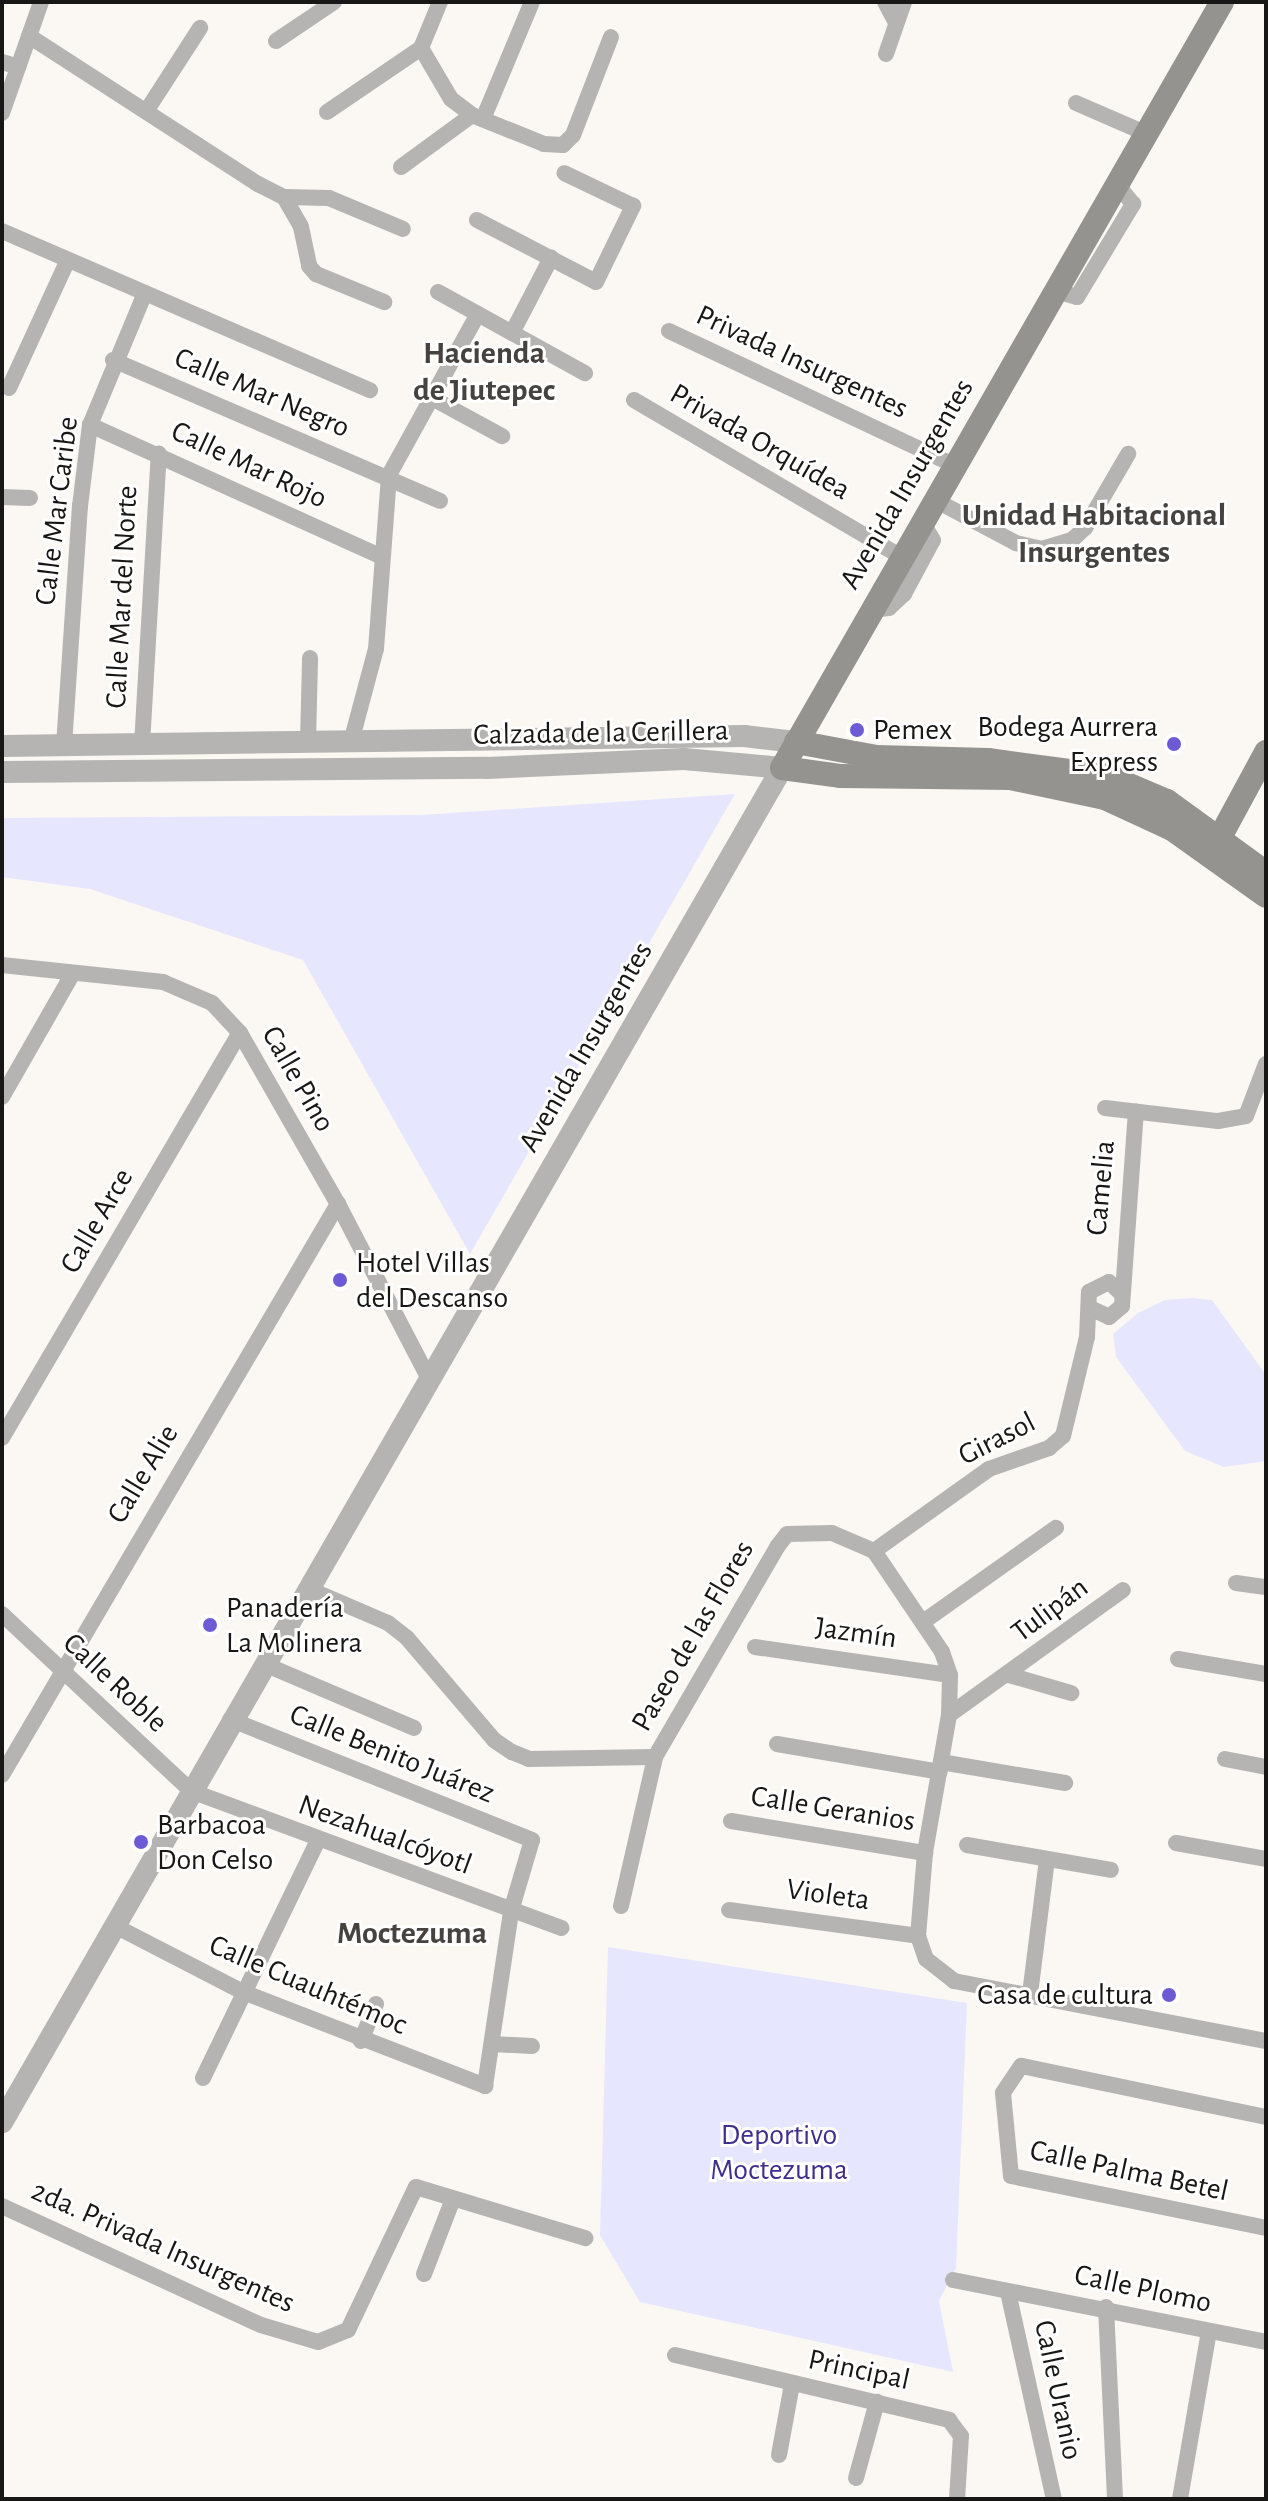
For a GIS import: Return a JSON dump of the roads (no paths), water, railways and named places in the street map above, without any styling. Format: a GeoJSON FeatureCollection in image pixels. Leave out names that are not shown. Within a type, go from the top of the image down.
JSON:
{"type":"FeatureCollection","features":[{"type":"Feature","properties":{"kind":"main road","name":"Avenida Insurgentes"},"geometry":{"type":"LineString","coordinates":[[782,768],[900,556],[1222,2]]}},
{"type":"Feature","properties":{"kind":"main road","name":"Calzada de la Cerillera"},"geometry":{"type":"LineString","coordinates":[[796,742],[877,757],[988,760],[1108,776],[1167,801],[1266,896]]}},
{"type":"Feature","properties":{"kind":"main road"},"geometry":{"type":"LineString","coordinates":[[1215,846],[1266,752]]}},
{"type":"Feature","properties":{"kind":"main road","name":"Calzada de la Cerillera"},"geometry":{"type":"LineString","coordinates":[[782,768],[841,776],[1010,778],[1105,798],[1215,846],[1266,873]]}},
{"type":"Feature","properties":{"kind":"street"},"geometry":{"type":"LineString","coordinates":[[2,113],[10,65],[29,36],[41,2]]}},
{"type":"Feature","properties":{"kind":"street"},"geometry":{"type":"LineString","coordinates":[[276,41],[334,2]]}},
{"type":"Feature","properties":{"kind":"street"},"geometry":{"type":"LineString","coordinates":[[327,112],[421,48],[440,2]]}},
{"type":"Feature","properties":{"kind":"street"},"geometry":{"type":"LineString","coordinates":[[401,167],[477,117],[532,2]]}},
{"type":"Feature","properties":{"kind":"street"},"geometry":{"type":"LineString","coordinates":[[885,2],[896,23]]}},
{"type":"Feature","properties":{"kind":"street"},"geometry":{"type":"LineString","coordinates":[[886,54],[904,2]]}},
{"type":"Feature","properties":{"kind":"street"},"geometry":{"type":"LineString","coordinates":[[147,110],[200,28]]}},
{"type":"Feature","properties":{"kind":"street"},"geometry":{"type":"LineString","coordinates":[[29,36],[284,197],[301,227],[309,266],[316,274],[384,302]]}},
{"type":"Feature","properties":{"kind":"street"},"geometry":{"type":"LineString","coordinates":[[421,48],[451,99],[477,117],[544,144],[563,145],[573,135],[611,37]]}},
{"type":"Feature","properties":{"kind":"street"},"geometry":{"type":"LineString","coordinates":[[1076,103],[1145,133]]}},
{"type":"Feature","properties":{"kind":"street"},"geometry":{"type":"LineString","coordinates":[[477,220],[596,282],[633,206],[564,173]]}},
{"type":"Feature","properties":{"kind":"street"},"geometry":{"type":"LineString","coordinates":[[284,197],[329,198],[403,229]]}},
{"type":"Feature","properties":{"kind":"street"},"geometry":{"type":"LineString","coordinates":[[2,231],[370,390]]}},
{"type":"Feature","properties":{"kind":"street"},"geometry":{"type":"LineString","coordinates":[[512,333],[551,258]]}},
{"type":"Feature","properties":{"kind":"street"},"geometry":{"type":"LineString","coordinates":[[9,388],[68,260]]}},
{"type":"Feature","properties":{"kind":"street"},"geometry":{"type":"LineString","coordinates":[[438,292],[585,373]]}},
{"type":"Feature","properties":{"kind":"street","name":"Calle Mar Caribe"},"geometry":{"type":"LineString","coordinates":[[64,746],[80,506],[90,425],[113,360],[145,293]]}},
{"type":"Feature","properties":{"kind":"street"},"geometry":{"type":"LineString","coordinates":[[351,742],[376,649],[389,475],[478,314]]}},
{"type":"Feature","properties":{"kind":"street","name":"Privada Insurgentes"},"geometry":{"type":"LineString","coordinates":[[669,331],[954,465]]}},
{"type":"Feature","properties":{"kind":"street","name":"Calle Mar Negro"},"geometry":{"type":"LineString","coordinates":[[113,360],[389,475],[440,501]]}},
{"type":"Feature","properties":{"kind":"street"},"geometry":{"type":"LineString","coordinates":[[432,398],[502,436]]}},
{"type":"Feature","properties":{"kind":"street","name":"Privada Orquídea"},"geometry":{"type":"LineString","coordinates":[[634,400],[900,556]]}},
{"type":"Feature","properties":{"kind":"street","name":"Calle Mar Rojo"},"geometry":{"type":"LineString","coordinates":[[90,425],[159,453],[382,557]]}},
{"type":"Feature","properties":{"kind":"street","name":"Calle Mar del Norte"},"geometry":{"type":"LineString","coordinates":[[142,745],[159,453]]}},
{"type":"Feature","properties":{"kind":"street"},"geometry":{"type":"LineString","coordinates":[[935,500],[1016,543],[1042,549],[1072,540],[1085,528],[1128,454]]}},
{"type":"Feature","properties":{"kind":"street"},"geometry":{"type":"LineString","coordinates":[[2,497],[30,498]]}},
{"type":"Feature","properties":{"kind":"street"},"geometry":{"type":"LineString","coordinates":[[871,610],[889,608],[904,594],[933,540],[922,522]]}},
{"type":"Feature","properties":{"kind":"street"},"geometry":{"type":"LineString","coordinates":[[308,742],[310,658]]}},
{"type":"Feature","properties":{"kind":"street","name":"Calzada de la Cerillera"},"geometry":{"type":"LineString","coordinates":[[2,746],[744,736],[796,742]]}},
{"type":"Feature","properties":{"kind":"street","name":"Calzada de la Cerillera"},"geometry":{"type":"LineString","coordinates":[[2,772],[486,768],[684,759],[782,768]]}},
{"type":"Feature","properties":{"kind":"street","name":"Avenida Insurgentes"},"geometry":{"type":"LineString","coordinates":[[2,2122],[230,1719],[309,1589],[782,768]]}},
{"type":"Feature","properties":{"kind":"street","name":"Calle Pino"},"geometry":{"type":"LineString","coordinates":[[2,965],[72,975],[163,982],[212,1003],[240,1033],[338,1204],[429,1379]]}},
{"type":"Feature","properties":{"kind":"street"},"geometry":{"type":"LineString","coordinates":[[2,1097],[72,975]]}},
{"type":"Feature","properties":{"kind":"street","name":"Calle Arce"},"geometry":{"type":"LineString","coordinates":[[2,1438],[240,1033]]}},
{"type":"Feature","properties":{"kind":"street","name":"Camelia"},"geometry":{"type":"LineString","coordinates":[[1105,1108],[1218,1121],[1246,1116],[1266,1064]]}},
{"type":"Feature","properties":{"kind":"street","name":"Camelia"},"geometry":{"type":"LineString","coordinates":[[1122,1294],[1136,1112]]}},
{"type":"Feature","properties":{"kind":"street","name":"Calle Alie"},"geometry":{"type":"LineString","coordinates":[[2,1775],[338,1204]]}},
{"type":"Feature","properties":{"kind":"street"},"geometry":{"type":"LineString","coordinates":[[1109,1282],[1122,1294],[1119,1311],[1097,1313],[1092,1287],[1109,1282],[1122,1269]]}},
{"type":"Feature","properties":{"kind":"street","name":"Girasol"},"geometry":{"type":"LineString","coordinates":[[874,1551],[989,1469],[1049,1448],[1063,1436],[1087,1337],[1097,1313]]}},
{"type":"Feature","properties":{"kind":"street"},"geometry":{"type":"LineString","coordinates":[[923,1622],[1056,1528]]}},
{"type":"Feature","properties":{"kind":"street","name":"Paseo de las Flores"},"geometry":{"type":"LineString","coordinates":[[655,1757],[787,1534],[832,1533],[874,1551]]}},
{"type":"Feature","properties":{"kind":"street"},"geometry":{"type":"LineString","coordinates":[[874,1551],[923,1622],[950,1675],[949,1715],[925,1853],[918,1936],[926,1959],[939,1973],[954,1981],[1266,2041]]}},
{"type":"Feature","properties":{"kind":"street"},"geometry":{"type":"LineString","coordinates":[[1236,1583],[1266,1587]]}},
{"type":"Feature","properties":{"kind":"street"},"geometry":{"type":"LineString","coordinates":[[309,1589],[388,1623],[407,1638],[494,1740],[512,1752],[529,1759],[655,1757],[621,1906]]}},
{"type":"Feature","properties":{"kind":"street","name":"Tulipán"},"geometry":{"type":"LineString","coordinates":[[949,1715],[1009,1675],[1123,1590]]}},
{"type":"Feature","properties":{"kind":"street","name":"Calle Roble"},"geometry":{"type":"LineString","coordinates":[[2,1614],[191,1791]]}},
{"type":"Feature","properties":{"kind":"street","name":"Jazmín"},"geometry":{"type":"LineString","coordinates":[[755,1647],[950,1675]]}},
{"type":"Feature","properties":{"kind":"street"},"geometry":{"type":"LineString","coordinates":[[1178,1659],[1266,1674]]}},
{"type":"Feature","properties":{"kind":"street"},"geometry":{"type":"LineString","coordinates":[[264,1664],[414,1728]]}},
{"type":"Feature","properties":{"kind":"street","name":"Tulipán"},"geometry":{"type":"LineString","coordinates":[[1009,1675],[1071,1693]]}},
{"type":"Feature","properties":{"kind":"street","name":"Calle Benito Juárez"},"geometry":{"type":"LineString","coordinates":[[230,1719],[532,1840],[511,1911]]}},
{"type":"Feature","properties":{"kind":"street"},"geometry":{"type":"LineString","coordinates":[[777,1744],[1065,1783]]}},
{"type":"Feature","properties":{"kind":"street"},"geometry":{"type":"LineString","coordinates":[[1225,1759],[1266,1767]]}},
{"type":"Feature","properties":{"kind":"street","name":"Nezahualcóyotl"},"geometry":{"type":"LineString","coordinates":[[191,1791],[317,1842],[561,1928]]}},
{"type":"Feature","properties":{"kind":"street","name":"Calle Geranios"},"geometry":{"type":"LineString","coordinates":[[731,1821],[925,1853]]}},
{"type":"Feature","properties":{"kind":"street"},"geometry":{"type":"LineString","coordinates":[[203,2078],[317,1842]]}},
{"type":"Feature","properties":{"kind":"street"},"geometry":{"type":"LineString","coordinates":[[1176,1843],[1266,1859]]}},
{"type":"Feature","properties":{"kind":"street"},"geometry":{"type":"LineString","coordinates":[[967,1845],[1111,1870]]}},
{"type":"Feature","properties":{"kind":"street"},"geometry":{"type":"LineString","coordinates":[[1030,1994],[1047,1860]]}},
{"type":"Feature","properties":{"kind":"street","name":"Violeta"},"geometry":{"type":"LineString","coordinates":[[729,1910],[918,1936]]}},
{"type":"Feature","properties":{"kind":"street"},"geometry":{"type":"LineString","coordinates":[[511,1911],[493,2044],[532,2046]]}},
{"type":"Feature","properties":{"kind":"street","name":"Calle Cuauhtémoc"},"geometry":{"type":"LineString","coordinates":[[113,1925],[243,1992],[361,2041],[485,2086],[493,2044]]}},
{"type":"Feature","properties":{"kind":"street"},"geometry":{"type":"LineString","coordinates":[[361,2041],[376,2004]]}},
{"type":"Feature","properties":{"kind":"street","name":"Calle Palma Betel"},"geometry":{"type":"LineString","coordinates":[[1266,2117],[1021,2066],[1003,2093],[1011,2176],[1266,2228]]}},
{"type":"Feature","properties":{"kind":"street","name":"2da. Privada Insurgentes"},"geometry":{"type":"LineString","coordinates":[[2,2206],[261,2325],[318,2342],[348,2330],[416,2187],[585,2238]]}},
{"type":"Feature","properties":{"kind":"street"},"geometry":{"type":"LineString","coordinates":[[424,2274],[453,2199]]}},
{"type":"Feature","properties":{"kind":"street","name":"Calle Plomo"},"geometry":{"type":"LineString","coordinates":[[953,2280],[1106,2307],[1266,2342]]}},
{"type":"Feature","properties":{"kind":"street","name":"Calle Uranio"},"geometry":{"type":"LineString","coordinates":[[1008,2292],[1054,2499]]}},
{"type":"Feature","properties":{"kind":"street"},"geometry":{"type":"LineString","coordinates":[[1106,2307],[1115,2498]]}},
{"type":"Feature","properties":{"kind":"street"},"geometry":{"type":"LineString","coordinates":[[1180,2499],[1209,2331]]}},
{"type":"Feature","properties":{"kind":"street","name":"Principal"},"geometry":{"type":"LineString","coordinates":[[675,2355],[877,2402],[955,2424],[961,2436],[957,2499]]}},
{"type":"Feature","properties":{"kind":"street"},"geometry":{"type":"LineString","coordinates":[[779,2455],[792,2384]]}},
{"type":"Feature","properties":{"kind":"street"},"geometry":{"type":"LineString","coordinates":[[856,2478],[877,2402]]}},
{"type":"Feature","properties":{"kind":"place","name":"Pemex"},"geometry":{"type":"Point","coordinates":[857,730]}},
{"type":"Feature","properties":{"kind":"place","name":"Bodega Aurrera Express"},"geometry":{"type":"Point","coordinates":[1174,744]}},
{"type":"Feature","properties":{"kind":"place","name":"Hotel Villas del Descanso"},"geometry":{"type":"Point","coordinates":[340,1280]}},
{"type":"Feature","properties":{"kind":"place","name":"Panadería La Molinera"},"geometry":{"type":"Point","coordinates":[210,1625]}},
{"type":"Feature","properties":{"kind":"place","name":"Barbacoa Don Celso"},"geometry":{"type":"Point","coordinates":[141,1842]}},
{"type":"Feature","properties":{"kind":"place","name":"Casa de cultura"},"geometry":{"type":"Point","coordinates":[1169,1995]}},
{"type":"Feature","properties":{"kind":"district","name":"Hacienda de Jiutepec"},"geometry":{"type":"Point","coordinates":[484,372]}},
{"type":"Feature","properties":{"kind":"district","name":"Unidad Habitacional Insurgentes"},"geometry":{"type":"Point","coordinates":[1094,534]}},
{"type":"Feature","properties":{"kind":"district","name":"Moctezuma"},"geometry":{"type":"Point","coordinates":[412,1933]}},
{"type":"Feature","properties":{"kind":"park label","name":"Deportivo Moctezuma"},"geometry":{"type":"Point","coordinates":[779,2152]}}]}
